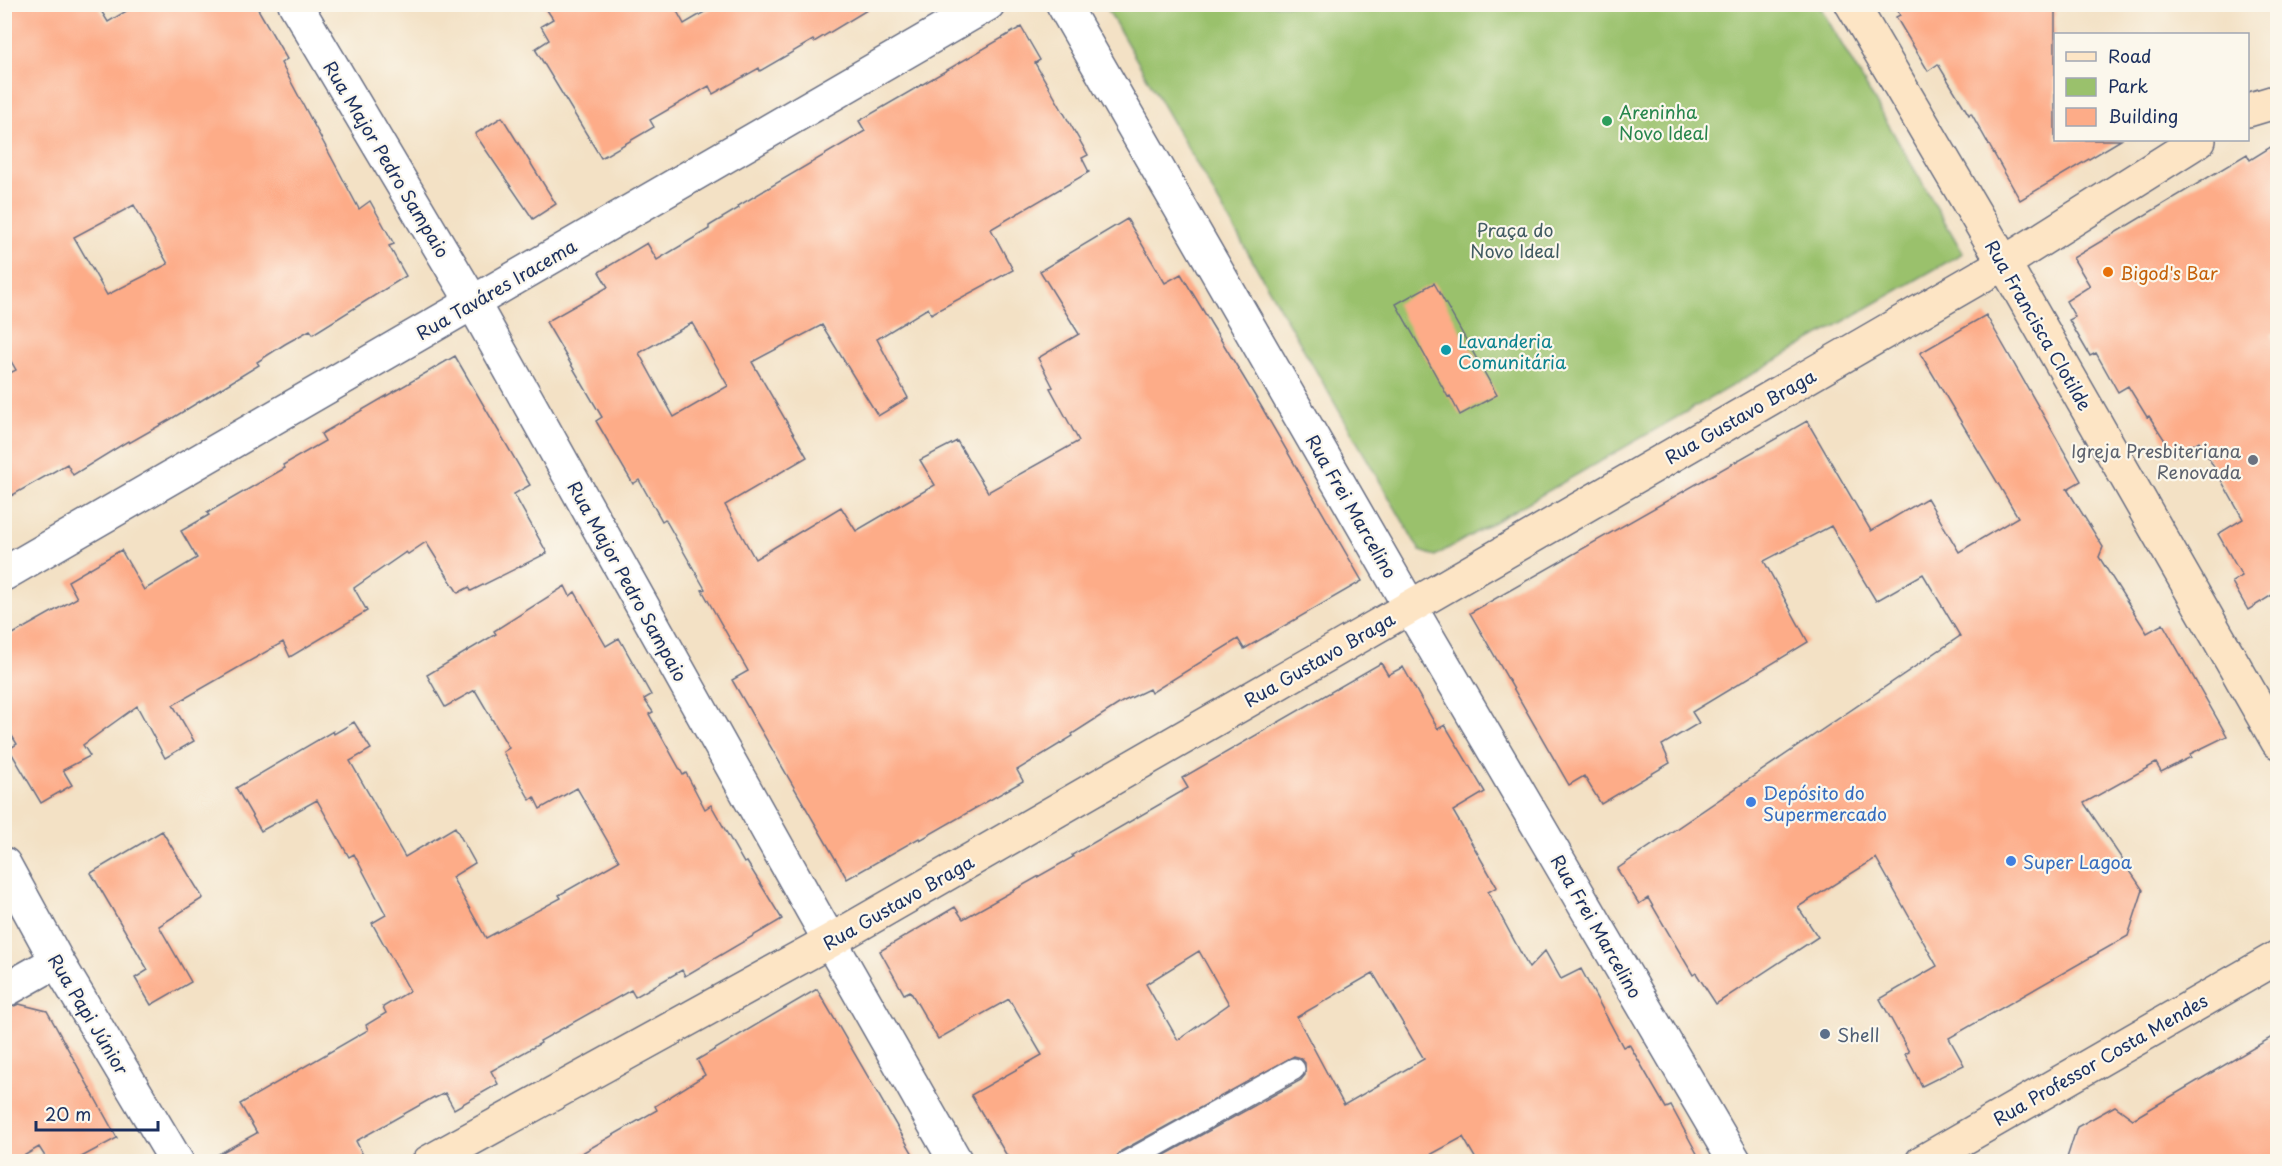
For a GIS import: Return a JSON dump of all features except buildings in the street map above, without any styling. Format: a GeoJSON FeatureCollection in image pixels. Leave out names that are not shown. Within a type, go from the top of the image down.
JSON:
{"type":"FeatureCollection","features":[{"type":"Feature","properties":{"kind":"street","name":"Rua Major Pedro Sampaio"},"geometry":{"type":"LineString","coordinates":[[295,4],[473,303],[830,941],[956,1161]]}},
{"type":"Feature","properties":{"kind":"street","name":"Rua Taváres Iracema"},"geometry":{"type":"LineString","coordinates":[[4,574],[988,4]]}},
{"type":"Feature","properties":{"kind":"street","name":"Rua Frei Marcelino"},"geometry":{"type":"LineString","coordinates":[[1063,4],[1410,607],[1735,1161]]}},
{"type":"Feature","properties":{"kind":"street","name":"Rua Francisca Clotilde"},"geometry":{"type":"LineString","coordinates":[[1852,4],[2004,263],[2277,742]]}},
{"type":"Feature","properties":{"kind":"street"},"geometry":{"type":"LineString","coordinates":[[2249,109],[2277,101]]}},
{"type":"Feature","properties":{"kind":"street","name":"Rua Gustavo Braga"},"geometry":{"type":"LineString","coordinates":[[429,1161],[830,941],[1410,607],[2004,263],[2197,141]]}},
{"type":"Feature","properties":{"kind":"street","name":"Rua Papi Júnior"},"geometry":{"type":"LineString","coordinates":[[4,864],[57,961],[177,1161]]}},
{"type":"Feature","properties":{"kind":"street","name":"Rua Professor Costa Mendes"},"geometry":{"type":"LineString","coordinates":[[1922,1161],[2277,957]]}},
{"type":"Feature","properties":{"kind":"street"},"geometry":{"type":"LineString","coordinates":[[4,991],[57,961]]}},
{"type":"Feature","properties":{"kind":"lane"},"geometry":{"type":"LineString","coordinates":[[1127,1161],[1294,1069]]}},
{"type":"Feature","properties":{"kind":"green space","name":"Praça do Novo Ideal"},"geometry":{"type":"Polygon","coordinates":[[[1105,5],[1819,5],[1963,253],[1435,556],[1420,551],[1105,5]]]}},
{"type":"Feature","properties":{"kind":"place","name":"Areninha Novo Ideal"},"geometry":{"type":"Point","coordinates":[1607,121]}},
{"type":"Feature","properties":{"kind":"place","name":"Bigod's Bar"},"geometry":{"type":"Point","coordinates":[2108,272]}},
{"type":"Feature","properties":{"kind":"place","name":"Lavanderia Comunitária"},"geometry":{"type":"Point","coordinates":[1446,350]}},
{"type":"Feature","properties":{"kind":"place","name":"Igreja Presbiteriana Renovada"},"geometry":{"type":"Point","coordinates":[2253,460]}},
{"type":"Feature","properties":{"kind":"place","name":"Depósito do Supermercado"},"geometry":{"type":"Point","coordinates":[1751,802]}},
{"type":"Feature","properties":{"kind":"place","name":"Super Lagoa"},"geometry":{"type":"Point","coordinates":[2011,861]}},
{"type":"Feature","properties":{"kind":"place","name":"Shell"},"geometry":{"type":"Point","coordinates":[1825,1034]}}]}
